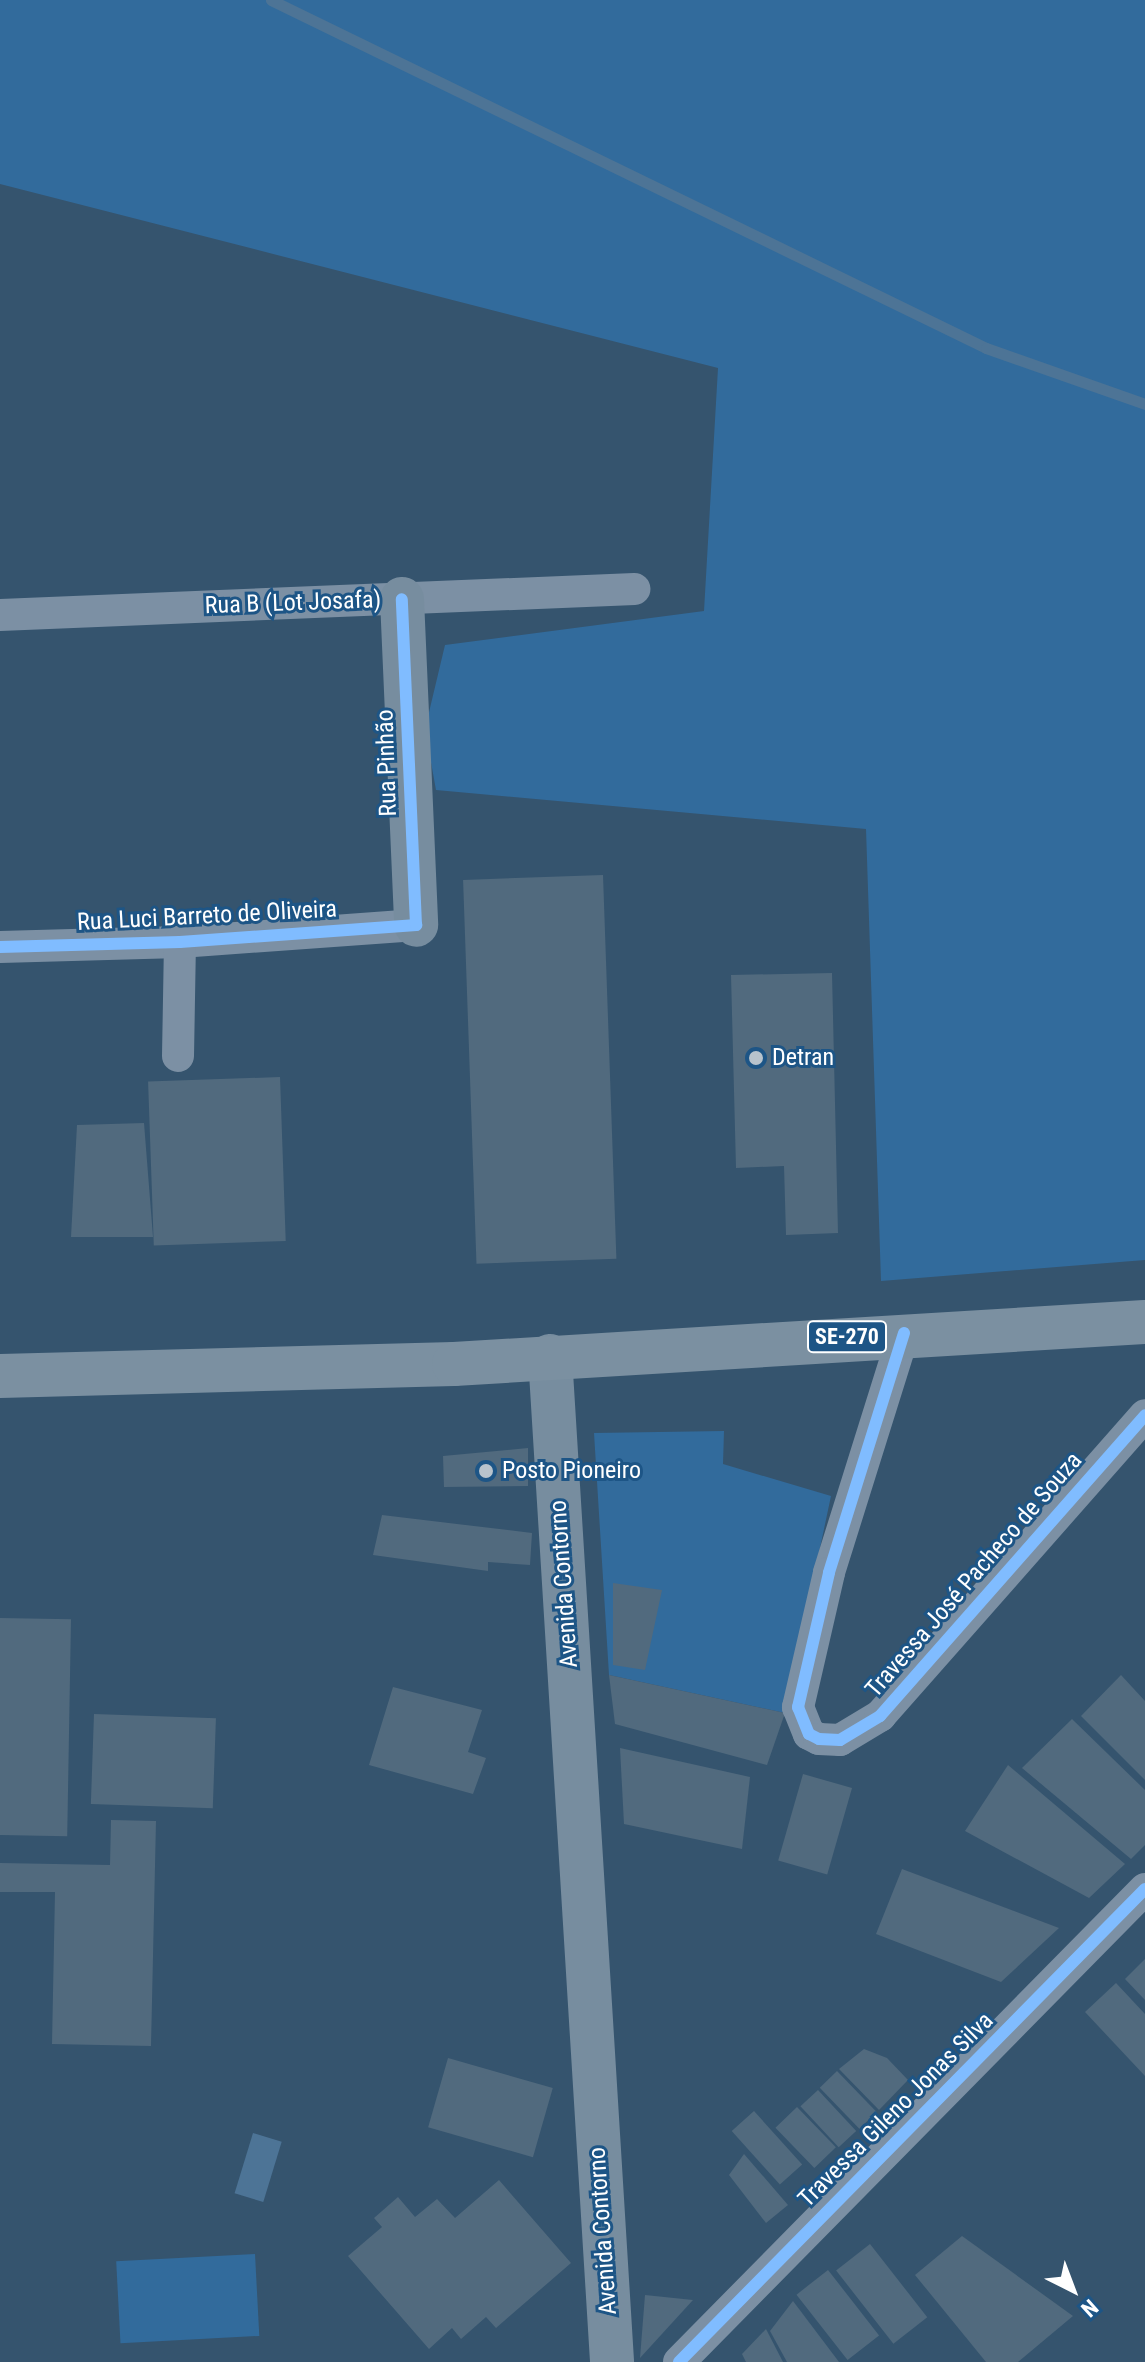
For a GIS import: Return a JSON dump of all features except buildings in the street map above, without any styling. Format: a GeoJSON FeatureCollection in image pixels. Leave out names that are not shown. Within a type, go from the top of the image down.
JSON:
{"type":"FeatureCollection","features":[{"type":"Feature","properties":{"kind":"main road","name":"Rua Pinhão"},"geometry":{"type":"LineString","coordinates":[[402,599],[416,925]]}},
{"type":"Feature","properties":{"kind":"main road","name":"SE-270"},"geometry":{"type":"LineString","coordinates":[[0,1376],[454,1364],[904,1333],[1145,1322]]}},
{"type":"Feature","properties":{"kind":"main road","name":"Avenida Contorno"},"geometry":{"type":"LineString","coordinates":[[550,1356],[612,2362]]}},
{"type":"Feature","properties":{"kind":"street","name":"Rua B (Lot Josafa)"},"geometry":{"type":"LineString","coordinates":[[0,615],[634,589]]}},
{"type":"Feature","properties":{"kind":"street","name":"Rua Luci Barreto de Oliveira"},"geometry":{"type":"LineString","coordinates":[[0,947],[180,942],[416,925]]}},
{"type":"Feature","properties":{"kind":"street"},"geometry":{"type":"LineString","coordinates":[[178,1056],[180,942]]}},
{"type":"Feature","properties":{"kind":"street","name":"Travessa José Pacheco de Souza"},"geometry":{"type":"LineString","coordinates":[[904,1333],[829,1573],[798,1707],[809,1734],[819,1739],[840,1740],[880,1716],[1145,1415]]}},
{"type":"Feature","properties":{"kind":"street","name":"Travessa Gileno Jonas Silva"},"geometry":{"type":"LineString","coordinates":[[679,2362],[1145,1889]]}},
{"type":"Feature","properties":{"kind":"shaded area"},"geometry":{"type":"Polygon","coordinates":[[[0,0],[1145,0],[1145,1260],[881,1281],[866,829],[436,790],[425,729],[445,645],[704,611],[718,368],[0,184],[0,0]]]}},
{"type":"Feature","properties":{"kind":"shaded area"},"geometry":{"type":"Polygon","coordinates":[[[724,1431],[723,1464],[831,1496],[785,1713],[609,1675],[594,1433],[724,1431]]]}},
{"type":"Feature","properties":{"kind":"shaded area"},"geometry":{"type":"Polygon","coordinates":[[[253,2133],[282,2142],[263,2202],[235,2193],[253,2133]]]}},
{"type":"Feature","properties":{"kind":"shaded area"},"geometry":{"type":"Polygon","coordinates":[[[255,2254],[259,2336],[120,2343],[116,2261],[255,2254]]]}},
{"type":"Feature","properties":{"kind":"waterway"},"geometry":{"type":"LineString","coordinates":[[271,0],[986,348],[1145,404]]}},
{"type":"Feature","properties":{"kind":"cycle path"},"geometry":{"type":"LineString","coordinates":[[0,947],[180,942],[416,925],[402,599]]}},
{"type":"Feature","properties":{"kind":"cycle path"},"geometry":{"type":"LineString","coordinates":[[904,1333],[829,1573],[798,1707],[809,1734],[819,1739],[840,1740],[880,1716],[1145,1415]]}},
{"type":"Feature","properties":{"kind":"cycle path"},"geometry":{"type":"LineString","coordinates":[[679,2362],[1145,1889]]}},
{"type":"Feature","properties":{"kind":"place","name":"Detran"},"geometry":{"type":"Point","coordinates":[756,1058]}},
{"type":"Feature","properties":{"kind":"place","name":"Posto Pioneiro"},"geometry":{"type":"Point","coordinates":[486,1471]}}]}
